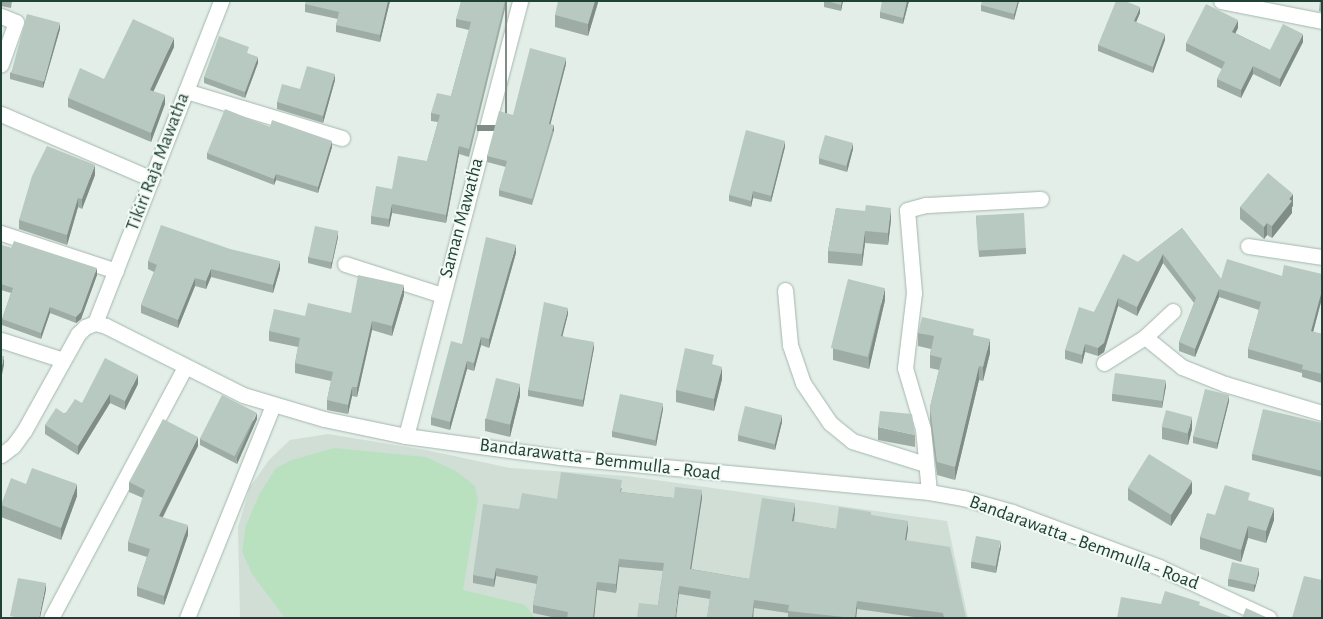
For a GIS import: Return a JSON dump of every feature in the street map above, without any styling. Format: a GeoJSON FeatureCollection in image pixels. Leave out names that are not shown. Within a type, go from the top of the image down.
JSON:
{"type":"FeatureCollection","features":[{"type":"Feature","properties":{"kind":"street","name":"Tikiri Raja Mawatha"},"geometry":{"type":"LineString","coordinates":[[96,323],[221,1]]}},
{"type":"Feature","properties":{"kind":"street","name":"Saman Mawatha"},"geometry":{"type":"LineString","coordinates":[[406,436],[520,1]]}},
{"type":"Feature","properties":{"kind":"street"},"geometry":{"type":"LineString","coordinates":[[1221,1],[1322,21]]}},
{"type":"Feature","properties":{"kind":"street"},"geometry":{"type":"LineString","coordinates":[[1,16],[16,22],[1,64]]}},
{"type":"Feature","properties":{"kind":"street"},"geometry":{"type":"LineString","coordinates":[[186,91],[342,138]]}},
{"type":"Feature","properties":{"kind":"street"},"geometry":{"type":"LineString","coordinates":[[1,114],[152,179]]}},
{"type":"Feature","properties":{"kind":"street"},"geometry":{"type":"LineString","coordinates":[[930,492],[925,464],[923,429],[905,368],[914,293],[907,210],[926,205],[1041,200]]}},
{"type":"Feature","properties":{"kind":"street"},"geometry":{"type":"LineString","coordinates":[[1,233],[116,272]]}},
{"type":"Feature","properties":{"kind":"street"},"geometry":{"type":"LineString","coordinates":[[1248,246],[1322,257]]}},
{"type":"Feature","properties":{"kind":"street"},"geometry":{"type":"LineString","coordinates":[[345,264],[442,295]]}},
{"type":"Feature","properties":{"kind":"street"},"geometry":{"type":"LineString","coordinates":[[785,290],[790,345],[803,383],[830,423],[852,441],[925,464]]}},
{"type":"Feature","properties":{"kind":"street"},"geometry":{"type":"LineString","coordinates":[[1104,363],[1145,337],[1173,311]]}},
{"type":"Feature","properties":{"kind":"street"},"geometry":{"type":"LineString","coordinates":[[1,455],[13,446],[24,431],[63,360],[85,327],[96,323]]}},
{"type":"Feature","properties":{"kind":"street","name":"Bandarawatta - Bemmulla - Road"},"geometry":{"type":"LineString","coordinates":[[96,323],[222,387],[274,405],[406,436],[704,472],[930,492],[1004,510],[1159,567],[1268,618]]}},
{"type":"Feature","properties":{"kind":"street"},"geometry":{"type":"LineString","coordinates":[[1145,337],[1182,367],[1226,384],[1322,413]]}},
{"type":"Feature","properties":{"kind":"street"},"geometry":{"type":"LineString","coordinates":[[1,340],[63,360]]}},
{"type":"Feature","properties":{"kind":"street"},"geometry":{"type":"LineString","coordinates":[[51,618],[185,367]]}},
{"type":"Feature","properties":{"kind":"street"},"geometry":{"type":"LineString","coordinates":[[188,618],[274,405]]}},
{"type":"Feature","properties":{"kind":"shaded area"},"geometry":{"type":"Polygon","coordinates":[[[328,434],[426,450],[510,468],[627,476],[947,521],[968,618],[240,618],[238,527],[250,487],[269,460],[290,440],[328,434]]]}},
{"type":"Feature","properties":{"kind":"green space"},"geometry":{"type":"Polygon","coordinates":[[[334,448],[426,457],[456,471],[475,486],[478,500],[463,590],[525,605],[535,618],[285,618],[252,574],[242,551],[246,525],[260,493],[276,468],[292,460],[334,448]]]}},
{"type":"Feature","properties":{"kind":"building"},"geometry":{"type":"Polygon","coordinates":[[[306,1],[388,1],[380,35],[336,25],[339,12],[305,4],[306,1]]]}},
{"type":"Feature","properties":{"kind":"building"},"geometry":{"type":"Polygon","coordinates":[[[461,1],[505,1],[469,149],[459,146],[446,215],[392,204],[389,219],[371,216],[376,186],[392,189],[398,156],[427,161],[440,115],[431,113],[437,93],[451,96],[471,22],[456,19],[461,1]]]}},
{"type":"Feature","properties":{"kind":"building"},"geometry":{"type":"Polygon","coordinates":[[[558,1],[595,1],[588,24],[555,15],[558,1]]]}},
{"type":"Feature","properties":{"kind":"building"},"geometry":{"type":"Polygon","coordinates":[[[826,1],[842,1],[841,5],[826,1]]]}},
{"type":"Feature","properties":{"kind":"building"},"geometry":{"type":"Polygon","coordinates":[[[882,1],[907,1],[903,18],[880,12],[882,1]]]}},
{"type":"Feature","properties":{"kind":"building"},"geometry":{"type":"Polygon","coordinates":[[[982,1],[1018,1],[1014,14],[981,5],[982,1]]]}},
{"type":"Feature","properties":{"kind":"building"},"geometry":{"type":"Polygon","coordinates":[[[1116,1],[1125,1],[1140,7],[1134,21],[1165,34],[1153,67],[1098,45],[1116,1]]]}},
{"type":"Feature","properties":{"kind":"building"},"geometry":{"type":"Polygon","coordinates":[[[1206,4],[1238,20],[1232,32],[1270,50],[1283,24],[1303,34],[1280,79],[1253,66],[1241,90],[1217,79],[1225,62],[1186,43],[1206,4]]]}},
{"type":"Feature","properties":{"kind":"building"},"geometry":{"type":"Polygon","coordinates":[[[27,14],[60,23],[44,82],[11,73],[27,14]]]}},
{"type":"Feature","properties":{"kind":"building"},"geometry":{"type":"Polygon","coordinates":[[[133,19],[174,38],[150,90],[165,95],[151,133],[68,98],[80,68],[104,79],[133,19]]]}},
{"type":"Feature","properties":{"kind":"building"},"geometry":{"type":"Polygon","coordinates":[[[219,36],[249,47],[247,53],[258,57],[245,92],[204,77],[219,36]]]}},
{"type":"Feature","properties":{"kind":"building"},"geometry":{"type":"Polygon","coordinates":[[[530,48],[566,58],[549,124],[554,125],[532,199],[499,190],[507,161],[487,156],[499,111],[513,115],[530,48]]]}},
{"type":"Feature","properties":{"kind":"building"},"geometry":{"type":"Polygon","coordinates":[[[307,66],[335,74],[323,116],[277,102],[282,84],[300,89],[307,66]]]}},
{"type":"Feature","properties":{"kind":"building"},"geometry":{"type":"Polygon","coordinates":[[[225,109],[270,127],[272,120],[332,141],[318,187],[276,174],[274,179],[207,153],[225,109]]]}},
{"type":"Feature","properties":{"kind":"building"},"geometry":{"type":"Polygon","coordinates":[[[746,130],[785,141],[771,196],[753,191],[751,201],[729,195],[746,130]]]}},
{"type":"Feature","properties":{"kind":"building"},"geometry":{"type":"Polygon","coordinates":[[[825,135],[853,143],[846,166],[818,158],[825,135]]]}},
{"type":"Feature","properties":{"kind":"building"},"geometry":{"type":"Polygon","coordinates":[[[47,146],[95,165],[82,199],[78,198],[67,235],[19,220],[32,176],[47,146]]]}},
{"type":"Feature","properties":{"kind":"building"},"geometry":{"type":"Polygon","coordinates":[[[1268,173],[1293,194],[1289,199],[1292,201],[1272,226],[1267,223],[1264,227],[1240,207],[1268,173]]]}},
{"type":"Feature","properties":{"kind":"building"},"geometry":{"type":"Polygon","coordinates":[[[866,205],[891,208],[888,233],[865,231],[862,254],[828,251],[836,208],[865,211],[866,205]]]}},
{"type":"Feature","properties":{"kind":"building"},"geometry":{"type":"Polygon","coordinates":[[[1024,213],[1026,248],[978,250],[976,216],[1024,213]]]}},
{"type":"Feature","properties":{"kind":"building"},"geometry":{"type":"Polygon","coordinates":[[[161,225],[230,249],[280,261],[273,285],[211,269],[206,281],[195,278],[178,320],[141,305],[157,265],[148,261],[161,225]]]}},
{"type":"Feature","properties":{"kind":"building"},"geometry":{"type":"Polygon","coordinates":[[[315,226],[338,231],[332,262],[308,257],[315,226]]]}},
{"type":"Feature","properties":{"kind":"building"},"geometry":{"type":"Polygon","coordinates":[[[1182,228],[1221,279],[1227,259],[1282,276],[1284,265],[1322,274],[1322,290],[1311,331],[1322,334],[1322,374],[1302,369],[1303,365],[1248,349],[1261,302],[1219,289],[1195,349],[1179,342],[1196,298],[1163,254],[1137,307],[1118,298],[1104,343],[1098,348],[1085,344],[1082,355],[1065,350],[1079,307],[1094,312],[1123,254],[1138,262],[1182,228]]]}},
{"type":"Feature","properties":{"kind":"building"},"geometry":{"type":"Polygon","coordinates":[[[486,237],[516,245],[489,339],[481,337],[474,363],[467,361],[450,422],[431,417],[451,341],[462,344],[486,237]]]}},
{"type":"Feature","properties":{"kind":"building"},"geometry":{"type":"Polygon","coordinates":[[[14,241],[97,268],[81,312],[76,317],[50,307],[41,333],[2,319],[13,288],[1,284],[1,245],[11,248],[14,241]]]}},
{"type":"Feature","properties":{"kind":"building"},"geometry":{"type":"Polygon","coordinates":[[[358,275],[404,285],[392,326],[372,321],[357,387],[352,387],[348,405],[327,400],[333,372],[295,363],[300,338],[269,331],[274,309],[305,316],[308,303],[351,313],[358,275]]]}},
{"type":"Feature","properties":{"kind":"building"},"geometry":{"type":"Polygon","coordinates":[[[848,279],[885,288],[868,357],[831,348],[848,279]]]}},
{"type":"Feature","properties":{"kind":"building"},"geometry":{"type":"Polygon","coordinates":[[[544,302],[568,308],[561,336],[594,342],[583,400],[528,390],[544,302]]]}},
{"type":"Feature","properties":{"kind":"building"},"geometry":{"type":"Polygon","coordinates":[[[922,317],[974,329],[973,335],[990,339],[983,367],[979,366],[955,467],[937,462],[930,407],[942,358],[930,355],[934,336],[918,333],[922,317]]]}},
{"type":"Feature","properties":{"kind":"building"},"geometry":{"type":"Polygon","coordinates":[[[685,348],[714,355],[712,364],[722,367],[714,399],[676,390],[685,348]]]}},
{"type":"Feature","properties":{"kind":"building"},"geometry":{"type":"Polygon","coordinates":[[[1,356],[4,356],[1,370],[1,356]]]}},
{"type":"Feature","properties":{"kind":"building"},"geometry":{"type":"Polygon","coordinates":[[[105,358],[138,375],[125,401],[110,394],[78,446],[45,425],[56,408],[65,414],[75,399],[82,403],[105,358]]]}},
{"type":"Feature","properties":{"kind":"building"},"geometry":{"type":"Polygon","coordinates":[[[1115,373],[1166,380],[1163,401],[1112,394],[1115,373]]]}},
{"type":"Feature","properties":{"kind":"building"},"geometry":{"type":"Polygon","coordinates":[[[496,378],[520,384],[510,425],[486,419],[496,378]]]}},
{"type":"Feature","properties":{"kind":"building"},"geometry":{"type":"Polygon","coordinates":[[[1205,389],[1229,395],[1217,443],[1193,437],[1205,389]]]}},
{"type":"Feature","properties":{"kind":"building"},"geometry":{"type":"Polygon","coordinates":[[[620,394],[663,403],[655,440],[612,431],[620,394]]]}},
{"type":"Feature","properties":{"kind":"building"},"geometry":{"type":"Polygon","coordinates":[[[222,395],[257,413],[235,456],[200,439],[222,395]]]}},
{"type":"Feature","properties":{"kind":"building"},"geometry":{"type":"Polygon","coordinates":[[[745,406],[782,415],[775,444],[738,435],[745,406]]]}},
{"type":"Feature","properties":{"kind":"building"},"geometry":{"type":"Polygon","coordinates":[[[1263,409],[1322,423],[1322,471],[1252,454],[1263,409]]]}},
{"type":"Feature","properties":{"kind":"building"},"geometry":{"type":"Polygon","coordinates":[[[1166,410],[1192,417],[1188,433],[1162,426],[1166,410]]]}},
{"type":"Feature","properties":{"kind":"building"},"geometry":{"type":"Polygon","coordinates":[[[880,411],[912,414],[915,435],[878,427],[880,411]]]}},
{"type":"Feature","properties":{"kind":"building"},"geometry":{"type":"Polygon","coordinates":[[[163,419],[198,437],[159,516],[188,525],[164,596],[137,587],[150,549],[128,542],[145,490],[129,482],[163,419]]]}},
{"type":"Feature","properties":{"kind":"building"},"geometry":{"type":"Polygon","coordinates":[[[1149,454],[1192,481],[1171,515],[1128,488],[1149,454]]]}},
{"type":"Feature","properties":{"kind":"building"},"geometry":{"type":"Polygon","coordinates":[[[32,468],[77,484],[61,528],[1,505],[11,478],[26,484],[32,468]]]}},
{"type":"Feature","properties":{"kind":"building"},"geometry":{"type":"Polygon","coordinates":[[[561,472],[622,480],[620,492],[674,498],[675,487],[702,490],[690,569],[749,579],[762,498],[795,503],[792,521],[836,529],[839,507],[908,521],[905,540],[950,547],[966,618],[944,618],[943,613],[857,601],[855,618],[853,618],[788,611],[789,605],[754,600],[752,618],[707,618],[711,591],[679,586],[675,618],[637,618],[639,603],[658,605],[664,563],[619,559],[616,584],[597,582],[593,618],[567,618],[568,612],[533,605],[538,576],[496,568],[494,579],[473,575],[483,504],[519,509],[522,493],[557,499],[561,472]]]}},
{"type":"Feature","properties":{"kind":"building"},"geometry":{"type":"Polygon","coordinates":[[[1225,485],[1250,493],[1248,500],[1274,508],[1266,531],[1248,526],[1241,550],[1200,537],[1207,513],[1215,515],[1225,485]]]}},
{"type":"Feature","properties":{"kind":"building"},"geometry":{"type":"Polygon","coordinates":[[[976,536],[1001,541],[996,566],[971,562],[976,536]]]}},
{"type":"Feature","properties":{"kind":"building"},"geometry":{"type":"Polygon","coordinates":[[[1232,562],[1259,568],[1255,585],[1228,579],[1232,562]]]}},
{"type":"Feature","properties":{"kind":"building"},"geometry":{"type":"Polygon","coordinates":[[[1304,576],[1322,580],[1322,618],[1292,618],[1304,576]]]}},
{"type":"Feature","properties":{"kind":"building"},"geometry":{"type":"Polygon","coordinates":[[[18,578],[46,583],[39,618],[10,616],[18,578]]]}},
{"type":"Feature","properties":{"kind":"building"},"geometry":{"type":"Polygon","coordinates":[[[1165,591],[1200,602],[1199,605],[1234,618],[1117,618],[1121,597],[1161,604],[1165,591]]]}},
{"type":"Feature","properties":{"kind":"building"},"geometry":{"type":"Polygon","coordinates":[[[1246,608],[1268,618],[1242,618],[1246,608]]]}}]}
